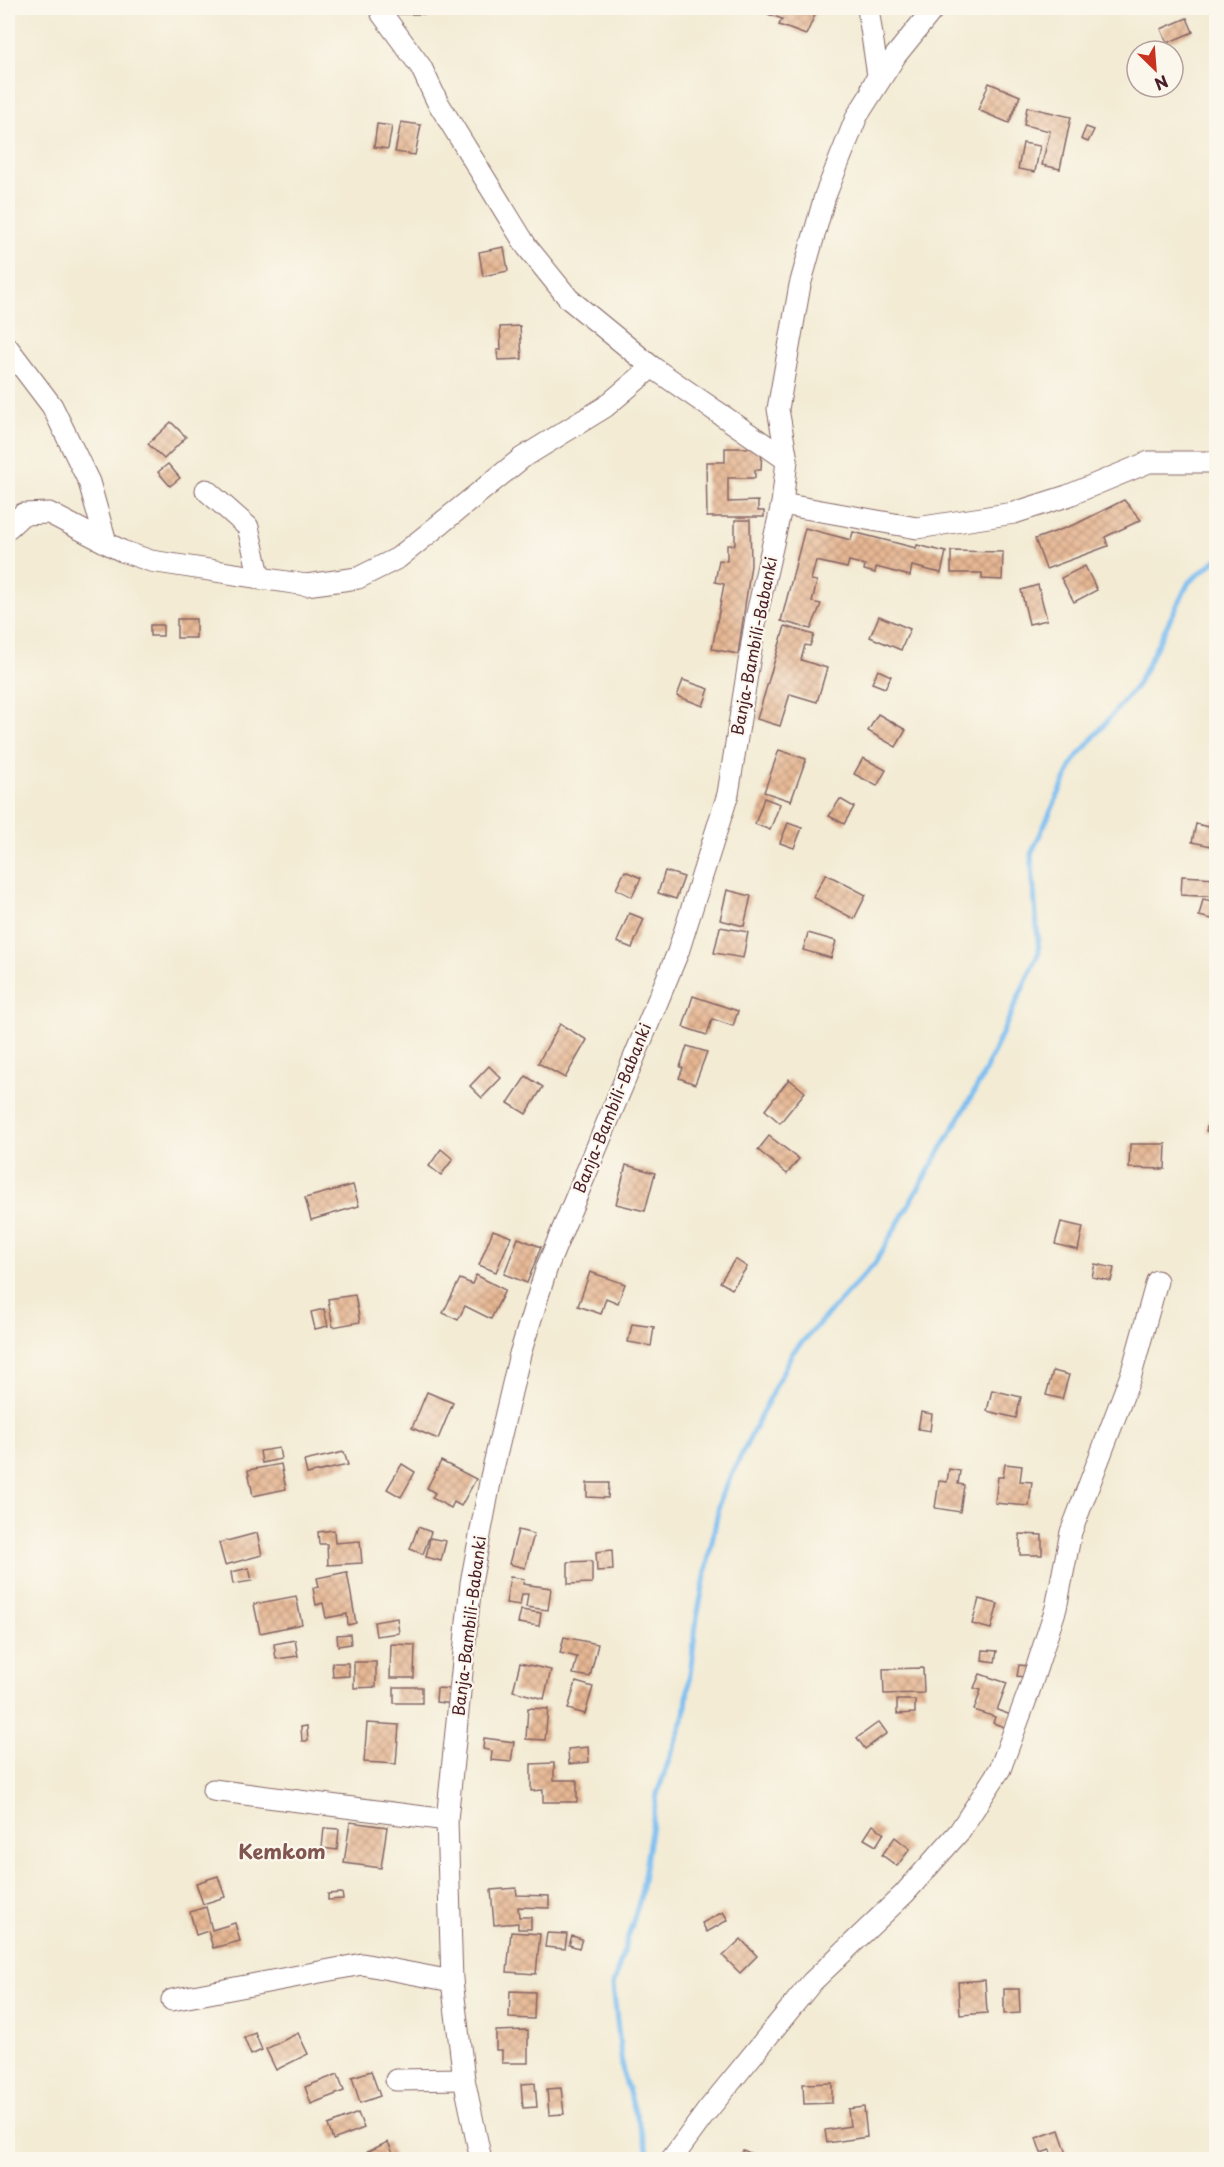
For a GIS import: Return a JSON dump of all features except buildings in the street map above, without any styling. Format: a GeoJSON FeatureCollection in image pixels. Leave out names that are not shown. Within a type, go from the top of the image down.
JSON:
{"type":"FeatureCollection","features":[{"type":"Feature","properties":{"kind":"street"},"geometry":{"type":"LineString","coordinates":[[376,8],[437,101],[527,247],[562,291],[652,367],[787,460]]}},
{"type":"Feature","properties":{"kind":"street"},"geometry":{"type":"LineString","coordinates":[[381,8],[382,14],[421,67],[437,101]]}},
{"type":"Feature","properties":{"kind":"street"},"geometry":{"type":"LineString","coordinates":[[857,116],[878,76],[868,8]]}},
{"type":"Feature","properties":{"kind":"street"},"geometry":{"type":"LineString","coordinates":[[857,116],[896,55],[934,8]]}},
{"type":"Feature","properties":{"kind":"street","name":"Banja-Bambili-Babanki"},"geometry":{"type":"LineString","coordinates":[[481,2160],[464,2079],[452,1981],[447,1820],[471,1583],[491,1477],[520,1354],[547,1267],[678,952],[728,794],[756,618],[782,504],[787,460],[778,409],[800,285],[825,196],[857,116]]}},
{"type":"Feature","properties":{"kind":"street"},"geometry":{"type":"LineString","coordinates":[[8,348],[52,406],[89,482],[106,542]]}},
{"type":"Feature","properties":{"kind":"street"},"geometry":{"type":"LineString","coordinates":[[8,528],[23,514],[49,513],[106,542],[151,561],[306,585],[358,578],[398,558],[522,458],[605,407],[652,367]]}},
{"type":"Feature","properties":{"kind":"street"},"geometry":{"type":"LineString","coordinates":[[782,504],[917,528],[1014,513],[1067,496],[1149,462],[1216,462]]}},
{"type":"Feature","properties":{"kind":"street"},"geometry":{"type":"LineString","coordinates":[[206,490],[248,527],[260,579]]}},
{"type":"Feature","properties":{"kind":"street"},"geometry":{"type":"LineString","coordinates":[[671,2160],[707,2111],[812,1982],[904,1894],[959,1832],[1000,1769],[1056,1608],[1071,1532],[1131,1375],[1157,1281]]}},
{"type":"Feature","properties":{"kind":"street"},"geometry":{"type":"LineString","coordinates":[[213,1790],[447,1820]]}},
{"type":"Feature","properties":{"kind":"street"},"geometry":{"type":"LineString","coordinates":[[172,2000],[362,1964],[452,1981]]}},
{"type":"Feature","properties":{"kind":"street"},"geometry":{"type":"LineString","coordinates":[[396,2080],[464,2079]]}},
{"type":"Feature","properties":{"kind":"waterway"},"geometry":{"type":"LineString","coordinates":[[651,2160],[623,2074],[613,1985],[640,1899],[657,1794],[685,1714],[697,1617],[721,1496],[792,1353],[875,1263],[981,1080],[1039,952],[1031,854],[1074,761],[1137,685],[1189,582],[1216,560]]}},
{"type":"Feature","properties":{"kind":"district","name":"Kemkom"},"geometry":{"type":"Point","coordinates":[282,1852]}}]}
